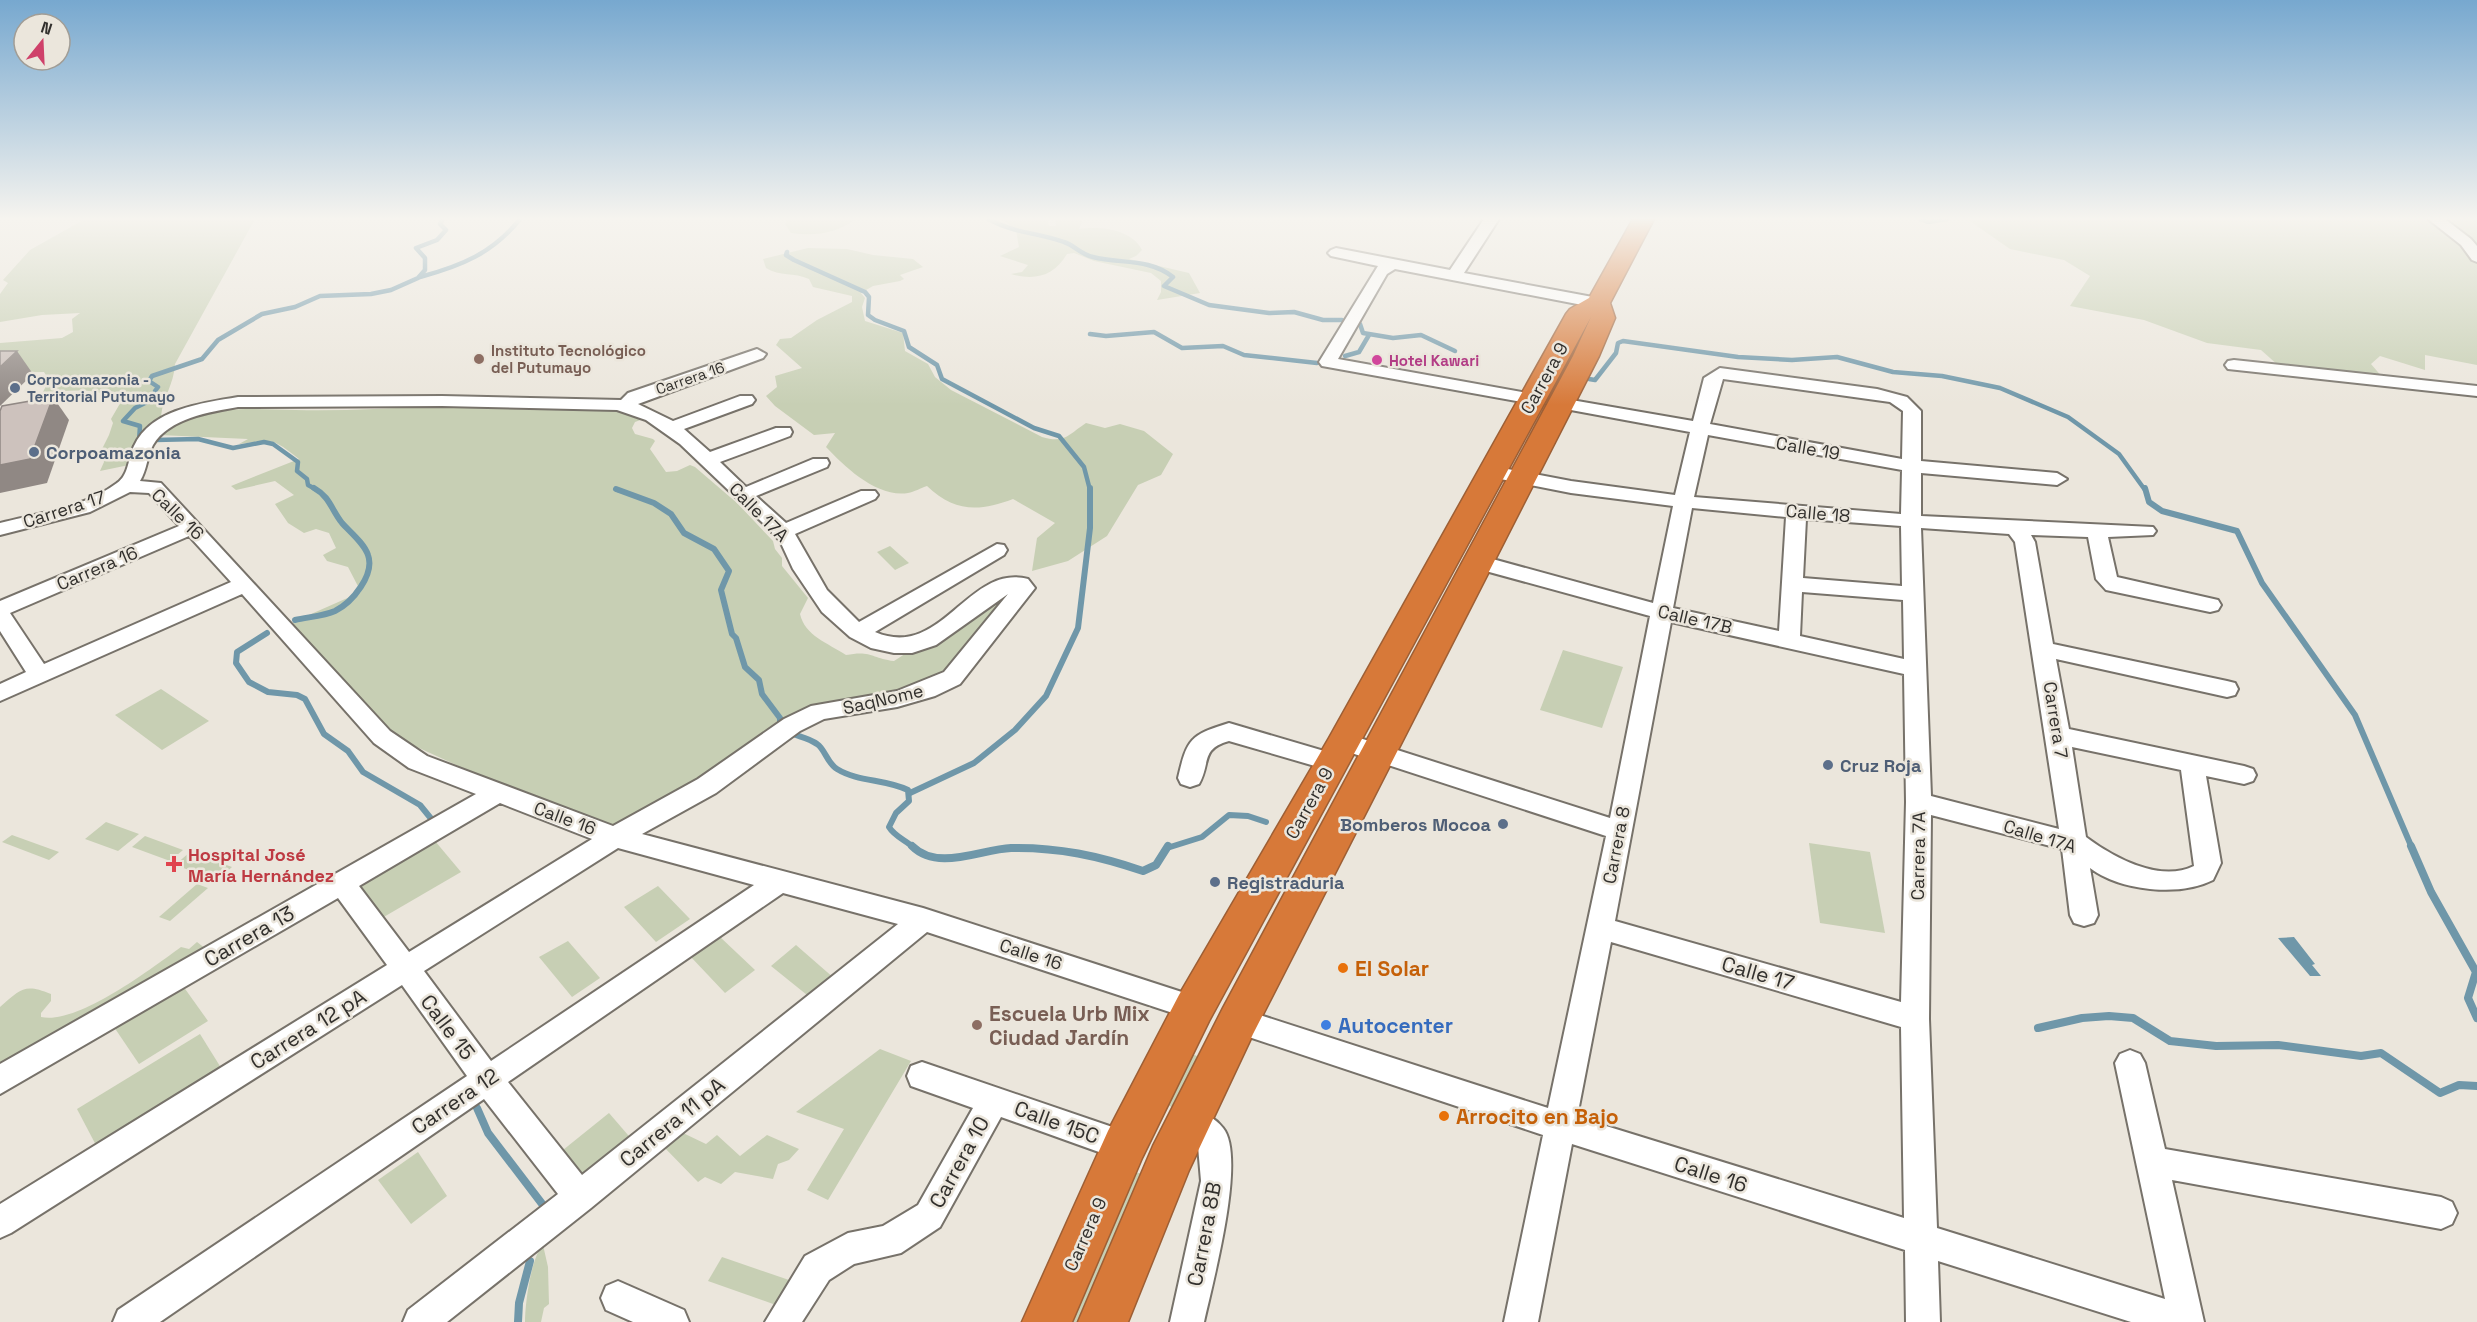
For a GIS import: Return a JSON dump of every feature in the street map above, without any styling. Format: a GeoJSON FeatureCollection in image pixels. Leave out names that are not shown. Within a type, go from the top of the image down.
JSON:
{"type":"FeatureCollection","features":[{"type":"Feature","properties":{"kind":"highway","name":"Carrera 9"},"geometry":{"type":"LineString","coordinates":[[1047,1322],[1124,1146],[1194,1008],[1338,752],[1507,476],[1546,401],[1578,314],[1598,303],[1610,281]]}},
{"type":"Feature","properties":{"kind":"highway","name":"Carrera 9"},"geometry":{"type":"LineString","coordinates":[[1103,1322],[1169,1161],[1189,1120],[1238,1021],[1380,754],[1478,562],[1507,476]]}},
{"type":"Feature","properties":{"kind":"street","name":"Calle 19"},"geometry":{"type":"LineString","coordinates":[[1375,281],[1328,362],[1912,466],[2057,479]]}},
{"type":"Feature","properties":{"kind":"street"},"geometry":{"type":"LineString","coordinates":[[1484,281],[1598,303]]}},
{"type":"Feature","properties":{"kind":"street","name":"Carrera 16"},"geometry":{"type":"LineString","coordinates":[[627,406],[634,398],[757,354]]}},
{"type":"Feature","properties":{"kind":"street"},"geometry":{"type":"LineString","coordinates":[[2234,365],[2477,391]]}},
{"type":"Feature","properties":{"kind":"street","name":"Carrera 8"},"geometry":{"type":"LineString","coordinates":[[1521,1322],[1638,739],[1660,612],[1683,502],[1713,378],[1720,373],[1896,397]]}},
{"type":"Feature","properties":{"kind":"street","name":"Carrera 7A"},"geometry":{"type":"LineString","coordinates":[[1896,397],[1907,403],[1912,411],[1912,594],[1919,802],[1915,1019],[1923,1322]]}},
{"type":"Feature","properties":{"kind":"street"},"geometry":{"type":"LineString","coordinates":[[671,428],[747,400]]}},
{"type":"Feature","properties":{"kind":"street","name":"Calle 16"},"geometry":{"type":"LineString","coordinates":[[126,486],[132,479],[146,440],[177,418],[238,402],[442,401],[627,406]]}},
{"type":"Feature","properties":{"kind":"street","name":"Calle 17A"},"geometry":{"type":"LineString","coordinates":[[627,406],[634,407],[671,428],[783,532],[819,594],[844,622],[858,632]]}},
{"type":"Feature","properties":{"kind":"street"},"geometry":{"type":"LineString","coordinates":[[707,460],[783,432]]}},
{"type":"Feature","properties":{"kind":"street"},"geometry":{"type":"LineString","coordinates":[[743,495],[820,463]]}},
{"type":"Feature","properties":{"kind":"street","name":"Calle 18"},"geometry":{"type":"LineString","coordinates":[[1507,476],[1683,502],[2016,529],[2146,531]]}},
{"type":"Feature","properties":{"kind":"street","name":"Calle 16"},"geometry":{"type":"LineString","coordinates":[[126,486],[154,487],[245,584],[381,737],[418,762],[615,837],[923,919],[1194,1008]]}},
{"type":"Feature","properties":{"kind":"street","name":"Carrera 17"},"geometry":{"type":"LineString","coordinates":[[0,529],[80,507],[126,486]]}},
{"type":"Feature","properties":{"kind":"street"},"geometry":{"type":"LineString","coordinates":[[783,532],[868,495]]}},
{"type":"Feature","properties":{"kind":"street"},"geometry":{"type":"LineString","coordinates":[[1789,641],[1796,511]]}},
{"type":"Feature","properties":{"kind":"street","name":"Carrera 16"},"geometry":{"type":"LineString","coordinates":[[0,611],[193,528]]}},
{"type":"Feature","properties":{"kind":"street","name":"Carrera 7"},"geometry":{"type":"LineString","coordinates":[[2016,529],[2025,542],[2044,649],[2075,843],[2084,915]]}},
{"type":"Feature","properties":{"kind":"street"},"geometry":{"type":"LineString","coordinates":[[2097,532],[2107,579],[2113,585],[2210,605]]}},
{"type":"Feature","properties":{"kind":"street"},"geometry":{"type":"LineString","coordinates":[[858,632],[997,550]]}},
{"type":"Feature","properties":{"kind":"street","name":"Calle 17B"},"geometry":{"type":"LineString","coordinates":[[1478,562],[1660,612],[1914,669]]}},
{"type":"Feature","properties":{"kind":"street"},"geometry":{"type":"LineString","coordinates":[[0,693],[245,584]]}},
{"type":"Feature","properties":{"kind":"street","name":"SaqNome"},"geometry":{"type":"LineString","coordinates":[[615,837],[707,786],[786,728],[819,712],[907,696],[952,678],[1024,588],[1021,584],[1009,584],[994,591],[915,646],[884,644],[858,632]]}},
{"type":"Feature","properties":{"kind":"street"},"geometry":{"type":"LineString","coordinates":[[1791,584],[1912,594]]}},
{"type":"Feature","properties":{"kind":"street"},"geometry":{"type":"LineString","coordinates":[[0,611],[39,675]]}},
{"type":"Feature","properties":{"kind":"street"},"geometry":{"type":"LineString","coordinates":[[2044,649],[2228,689]]}},
{"type":"Feature","properties":{"kind":"street"},"geometry":{"type":"LineString","coordinates":[[1190,778],[1197,748],[1209,738],[1229,732],[1338,752],[1380,754],[1618,830]]}},
{"type":"Feature","properties":{"kind":"street"},"geometry":{"type":"LineString","coordinates":[[2058,735],[2244,775]]}},
{"type":"Feature","properties":{"kind":"street","name":"Calle 17A"},"geometry":{"type":"LineString","coordinates":[[1919,802],[2075,843],[2105,865],[2125,872],[2162,880],[2192,879],[2204,873],[2208,863],[2192,764]]}},
{"type":"Feature","properties":{"kind":"street","name":"Carrera 13"},"geometry":{"type":"LineString","coordinates":[[0,1080],[498,793]]}},
{"type":"Feature","properties":{"kind":"street","name":"Carrera 12 pA"},"geometry":{"type":"LineString","coordinates":[[0,1222],[615,837]]}},
{"type":"Feature","properties":{"kind":"street","name":"Carrera 12"},"geometry":{"type":"LineString","coordinates":[[130,1322],[780,880]]}},
{"type":"Feature","properties":{"kind":"street","name":"Calle 15"},"geometry":{"type":"LineString","coordinates":[[342,882],[487,1079],[580,1197]]}},
{"type":"Feature","properties":{"kind":"street","name":"Carrera 11 pA"},"geometry":{"type":"LineString","coordinates":[[420,1322],[580,1197],[923,919]]}},
{"type":"Feature","properties":{"kind":"street","name":"Calle 17"},"geometry":{"type":"LineString","coordinates":[[1600,928],[1915,1019]]}},
{"type":"Feature","properties":{"kind":"street","name":"Calle 16"},"geometry":{"type":"LineString","coordinates":[[1238,1021],[1559,1126],[2186,1322]]}},
{"type":"Feature","properties":{"kind":"street"},"geometry":{"type":"LineString","coordinates":[[2130,1063],[2186,1322]]}},
{"type":"Feature","properties":{"kind":"street","name":"Calle 15C"},"geometry":{"type":"LineString","coordinates":[[922,1076],[1124,1146]]}},
{"type":"Feature","properties":{"kind":"street","name":"Carrera 10"},"geometry":{"type":"LineString","coordinates":[[782,1322],[817,1268],[848,1249],[889,1241],[929,1216],[994,1100]]}},
{"type":"Feature","properties":{"kind":"street","name":"Carrera 8B"},"geometry":{"type":"LineString","coordinates":[[1187,1322],[1217,1182],[1212,1139],[1189,1120]]}},
{"type":"Feature","properties":{"kind":"street"},"geometry":{"type":"LineString","coordinates":[[2152,1162],[2441,1213]]}},
{"type":"Feature","properties":{"kind":"street"},"geometry":{"type":"LineString","coordinates":[[618,1298],[672,1322]]}},
{"type":"Feature","properties":{"kind":"green space"},"geometry":{"type":"Polygon","coordinates":[[[4,281],[221,281],[175,364],[161,416],[144,429],[129,465],[100,471],[104,462],[101,451],[113,423],[111,419],[122,400],[116,401],[109,396],[91,391],[43,392],[49,380],[44,372],[0,373],[0,343],[62,338],[73,332],[72,319],[80,313],[42,315],[0,322],[0,294],[8,283],[4,281]]]}},
{"type":"Feature","properties":{"kind":"green space"},"geometry":{"type":"Polygon","coordinates":[[[810,281],[901,281],[873,286],[861,293],[865,298],[862,307],[865,321],[903,333],[905,351],[928,364],[935,377],[951,390],[1042,437],[1062,439],[1086,423],[1105,428],[1120,424],[1144,431],[1173,454],[1161,475],[1138,485],[1107,536],[1068,561],[1032,571],[1037,538],[1055,523],[1013,499],[989,506],[967,507],[947,501],[927,486],[910,492],[896,493],[873,486],[852,472],[826,447],[835,433],[814,435],[775,406],[766,396],[777,387],[775,376],[802,368],[776,345],[780,339],[791,338],[817,320],[852,302],[852,296],[813,287],[810,281]]]}},
{"type":"Feature","properties":{"kind":"green space"},"geometry":{"type":"Polygon","coordinates":[[[1161,281],[1193,281],[1200,293],[1157,300],[1161,292],[1161,281]]]}},
{"type":"Feature","properties":{"kind":"green space"},"geometry":{"type":"Polygon","coordinates":[[[2087,281],[2477,281],[2477,365],[2425,355],[2425,370],[2380,356],[2371,364],[2383,378],[2279,366],[2261,350],[2207,343],[2144,320],[2070,306],[2087,281]]]}},
{"type":"Feature","properties":{"kind":"green space"},"geometry":{"type":"Polygon","coordinates":[[[429,406],[542,410],[619,408],[646,418],[635,422],[632,428],[635,434],[655,441],[650,449],[666,472],[677,471],[690,465],[695,467],[737,503],[773,541],[775,549],[782,558],[782,566],[808,598],[800,614],[807,628],[818,638],[846,655],[866,654],[894,661],[981,605],[1018,590],[950,673],[901,693],[866,698],[732,763],[616,828],[491,781],[393,736],[294,630],[293,622],[361,592],[348,567],[327,561],[323,555],[336,548],[329,533],[316,529],[304,533],[288,523],[275,504],[294,495],[275,481],[236,490],[231,486],[299,459],[272,442],[239,444],[248,439],[159,435],[190,417],[224,410],[346,410],[429,406]]]}},
{"type":"Feature","properties":{"kind":"green space"},"geometry":{"type":"Polygon","coordinates":[[[890,546],[909,563],[895,570],[877,552],[890,546]]]}},
{"type":"Feature","properties":{"kind":"green space"},"geometry":{"type":"Polygon","coordinates":[[[1563,650],[1623,667],[1602,728],[1540,710],[1563,650]]]}},
{"type":"Feature","properties":{"kind":"green space"},"geometry":{"type":"Polygon","coordinates":[[[161,689],[209,721],[162,750],[115,715],[161,689]]]}},
{"type":"Feature","properties":{"kind":"green space"},"geometry":{"type":"Polygon","coordinates":[[[106,822],[139,834],[118,851],[85,839],[106,822]]]}},
{"type":"Feature","properties":{"kind":"green space"},"geometry":{"type":"Polygon","coordinates":[[[12,835],[59,852],[49,860],[2,842],[12,835]]]}},
{"type":"Feature","properties":{"kind":"green space"},"geometry":{"type":"Polygon","coordinates":[[[145,836],[183,850],[170,861],[132,847],[145,836]]]}},
{"type":"Feature","properties":{"kind":"green space"},"geometry":{"type":"Polygon","coordinates":[[[435,841],[461,872],[382,918],[358,886],[435,841]]]}},
{"type":"Feature","properties":{"kind":"green space"},"geometry":{"type":"Polygon","coordinates":[[[1809,843],[1870,852],[1885,933],[1820,923],[1809,843]]]}},
{"type":"Feature","properties":{"kind":"green space"},"geometry":{"type":"Polygon","coordinates":[[[190,852],[232,867],[217,880],[175,865],[190,852]]]}},
{"type":"Feature","properties":{"kind":"green space"},"geometry":{"type":"Polygon","coordinates":[[[197,884],[208,888],[170,921],[159,917],[197,884]]]}},
{"type":"Feature","properties":{"kind":"green space"},"geometry":{"type":"Polygon","coordinates":[[[658,886],[690,919],[656,942],[624,907],[658,886]]]}},
{"type":"Feature","properties":{"kind":"green space"},"geometry":{"type":"Polygon","coordinates":[[[719,936],[755,970],[725,993],[690,956],[719,936]]]}},
{"type":"Feature","properties":{"kind":"green space"},"geometry":{"type":"Polygon","coordinates":[[[568,941],[600,978],[572,997],[539,957],[568,941]]]}},
{"type":"Feature","properties":{"kind":"green space"},"geometry":{"type":"Polygon","coordinates":[[[197,942],[206,949],[0,1066],[0,1007],[18,992],[35,989],[51,994],[51,1001],[41,1013],[41,1017],[56,1017],[74,1012],[114,993],[181,947],[189,949],[197,942]]]}},
{"type":"Feature","properties":{"kind":"green space"},"geometry":{"type":"Polygon","coordinates":[[[796,945],[835,979],[812,999],[771,966],[796,945]]]}},
{"type":"Feature","properties":{"kind":"green space"},"geometry":{"type":"Polygon","coordinates":[[[183,986],[208,1021],[139,1064],[114,1027],[183,986]]]}},
{"type":"Feature","properties":{"kind":"green space"},"geometry":{"type":"Polygon","coordinates":[[[200,1034],[223,1071],[98,1149],[77,1109],[200,1034]]]}},
{"type":"Feature","properties":{"kind":"green space"},"geometry":{"type":"Polygon","coordinates":[[[880,1049],[911,1061],[828,1200],[807,1190],[844,1129],[796,1112],[880,1049]]]}},
{"type":"Feature","properties":{"kind":"green space"},"geometry":{"type":"Polygon","coordinates":[[[1187,1052],[1202,1058],[1176,1109],[1161,1102],[1187,1052]]]}},
{"type":"Feature","properties":{"kind":"green space"},"geometry":{"type":"Polygon","coordinates":[[[609,1113],[634,1142],[587,1178],[563,1150],[609,1113]]]}},
{"type":"Feature","properties":{"kind":"green space"},"geometry":{"type":"Polygon","coordinates":[[[683,1133],[706,1144],[717,1135],[740,1156],[767,1135],[799,1149],[789,1160],[778,1164],[773,1179],[735,1172],[721,1184],[705,1177],[698,1182],[662,1145],[683,1133]]]}},
{"type":"Feature","properties":{"kind":"green space"},"geometry":{"type":"Polygon","coordinates":[[[418,1152],[447,1196],[411,1224],[378,1180],[418,1152]]]}},
{"type":"Feature","properties":{"kind":"green space"},"geometry":{"type":"Polygon","coordinates":[[[1126,1170],[1143,1174],[1083,1322],[1062,1322],[1126,1170]]]}},
{"type":"Feature","properties":{"kind":"green space"},"geometry":{"type":"Polygon","coordinates":[[[543,1245],[548,1267],[549,1304],[544,1308],[541,1322],[525,1322],[532,1270],[543,1245]]]}},
{"type":"Feature","properties":{"kind":"green space"},"geometry":{"type":"Polygon","coordinates":[[[722,1257],[789,1280],[776,1305],[708,1281],[722,1257]]]}},
{"type":"Feature","properties":{"kind":"water"},"geometry":{"type":"Polygon","coordinates":[[[2294,937],[2315,964],[2312,965],[2321,976],[2310,976],[2278,938],[2294,937]]]}},
{"type":"Feature","properties":{"kind":"building"},"geometry":{"type":"Polygon","coordinates":[[[0,351],[17,351],[0,367],[0,351]]]}},
{"type":"Feature","properties":{"kind":"building"},"geometry":{"type":"Polygon","coordinates":[[[53,397],[30,459],[0,465],[0,411],[2,406],[53,397]]]}},
{"type":"Feature","properties":{"kind":"waterway"},"geometry":{"type":"LineString","coordinates":[[139,441],[140,426],[123,421],[135,408],[157,397],[155,391],[158,387],[149,381],[152,376],[202,359],[218,340],[262,314],[295,307],[320,296],[371,294],[391,290],[412,281]]}},
{"type":"Feature","properties":{"kind":"waterway"},"geometry":{"type":"LineString","coordinates":[[840,281],[865,292],[869,297],[868,315],[904,331],[909,347],[937,365],[942,379],[1034,428],[1059,436],[1084,467],[1090,490]]}},
{"type":"Feature","properties":{"kind":"waterway"},"geometry":{"type":"LineString","coordinates":[[1169,281],[1164,286],[1209,305],[1269,313],[1294,312],[1323,320],[1342,320]]}},
{"type":"Feature","properties":{"kind":"waterway"},"geometry":{"type":"LineString","coordinates":[[1360,324],[1363,333],[1393,338],[1421,335],[1455,351]]}},
{"type":"Feature","properties":{"kind":"waterway"},"geometry":{"type":"LineString","coordinates":[[1090,334],[1106,336],[1154,332],[1182,348],[1223,346],[1244,355],[1317,363]]}},
{"type":"Feature","properties":{"kind":"waterway"},"geometry":{"type":"LineString","coordinates":[[1345,356],[1359,352],[1369,335]]}},
{"type":"Feature","properties":{"kind":"waterway"},"geometry":{"type":"LineString","coordinates":[[1589,379],[1595,380],[1616,353],[1618,343],[1623,341],[1738,357],[1792,360],[1837,357],[1893,372],[1942,376],[2000,388],[2068,417],[2119,454],[2145,490]]}},
{"type":"Feature","properties":{"kind":"waterway"},"geometry":{"type":"LineString","coordinates":[[155,440],[198,439],[233,448],[264,442],[273,444],[298,462],[297,471],[307,479],[308,485],[316,490]]}},
{"type":"Feature","properties":{"kind":"waterway"},"geometry":{"type":"LineString","coordinates":[[2145,488],[2149,502],[2162,511],[2237,531],[2262,583],[2355,715],[2412,848]]}},
{"type":"Feature","properties":{"kind":"waterway"},"geometry":{"type":"LineString","coordinates":[[618,490],[616,489],[654,503],[671,514],[684,533],[714,549],[729,571],[721,590],[732,634],[736,638],[745,667],[759,680],[762,694],[780,718],[780,726],[817,744],[837,769],[908,790],[909,801],[896,813],[889,827],[914,848]]}},
{"type":"Feature","properties":{"kind":"waterway"},"geometry":{"type":"LineString","coordinates":[[295,620],[326,614],[342,607],[361,587],[368,570],[368,555],[363,546],[342,523],[324,495],[316,490]]}},
{"type":"Feature","properties":{"kind":"waterway"},"geometry":{"type":"LineString","coordinates":[[910,793],[974,763],[1015,730],[1046,696],[1078,628],[1090,528],[1090,490]]}},
{"type":"Feature","properties":{"kind":"waterway"},"geometry":{"type":"LineString","coordinates":[[267,633],[237,652],[236,663],[249,682],[268,692],[297,695],[305,699],[324,734],[348,751],[363,772],[420,805],[433,821]]}},
{"type":"Feature","properties":{"kind":"waterway"},"geometry":{"type":"LineString","coordinates":[[1167,848],[1202,837],[1229,815],[1248,816],[1266,822]]}},
{"type":"Feature","properties":{"kind":"waterway"},"geometry":{"type":"LineString","coordinates":[[912,846],[922,854],[947,858],[999,849],[1045,849],[1094,857],[1143,871],[1156,865],[1168,846]]}},
{"type":"Feature","properties":{"kind":"waterway"},"geometry":{"type":"LineString","coordinates":[[2411,846],[2431,892],[2476,972],[2468,998],[2477,1018]]}},
{"type":"Feature","properties":{"kind":"waterway"},"geometry":{"type":"LineString","coordinates":[[2038,1028],[2082,1018],[2109,1016],[2133,1018],[2170,1041],[2216,1046],[2278,1045],[2361,1056],[2381,1053],[2440,1093],[2459,1085],[2477,1086]]}},
{"type":"Feature","properties":{"kind":"waterway"},"geometry":{"type":"LineString","coordinates":[[477,1108],[488,1133],[546,1209]]}},
{"type":"Feature","properties":{"kind":"waterway"},"geometry":{"type":"LineString","coordinates":[[518,1322],[519,1303],[530,1261]]}},
{"type":"Feature","properties":{"kind":"place","name":"Instituto Tecnológico del Putumayo"},"geometry":{"type":"Point","coordinates":[479,359]}},
{"type":"Feature","properties":{"kind":"place","name":"Hotel Kawari"},"geometry":{"type":"Point","coordinates":[1377,360]}},
{"type":"Feature","properties":{"kind":"place","name":"Corpoamazonia - Territorial Putumayo"},"geometry":{"type":"Point","coordinates":[15,388]}},
{"type":"Feature","properties":{"kind":"place","name":"Corpoamazonia"},"geometry":{"type":"Point","coordinates":[34,452]}},
{"type":"Feature","properties":{"kind":"place","name":"Cruz Roja"},"geometry":{"type":"Point","coordinates":[1828,765]}},
{"type":"Feature","properties":{"kind":"place","name":"Bomberos Mocoa"},"geometry":{"type":"Point","coordinates":[1503,824]}},
{"type":"Feature","properties":{"kind":"place","name":"Hospital José María Hernández"},"geometry":{"type":"Point","coordinates":[174,864]}},
{"type":"Feature","properties":{"kind":"place","name":"Registraduria"},"geometry":{"type":"Point","coordinates":[1215,882]}},
{"type":"Feature","properties":{"kind":"place","name":"El Solar"},"geometry":{"type":"Point","coordinates":[1343,968]}},
{"type":"Feature","properties":{"kind":"place","name":"Escuela Urb Mix Ciudad Jardín"},"geometry":{"type":"Point","coordinates":[977,1025]}},
{"type":"Feature","properties":{"kind":"place","name":"Autocenter"},"geometry":{"type":"Point","coordinates":[1326,1025]}},
{"type":"Feature","properties":{"kind":"place","name":"Arrocito en Bajo"},"geometry":{"type":"Point","coordinates":[1444,1116]}}]}
